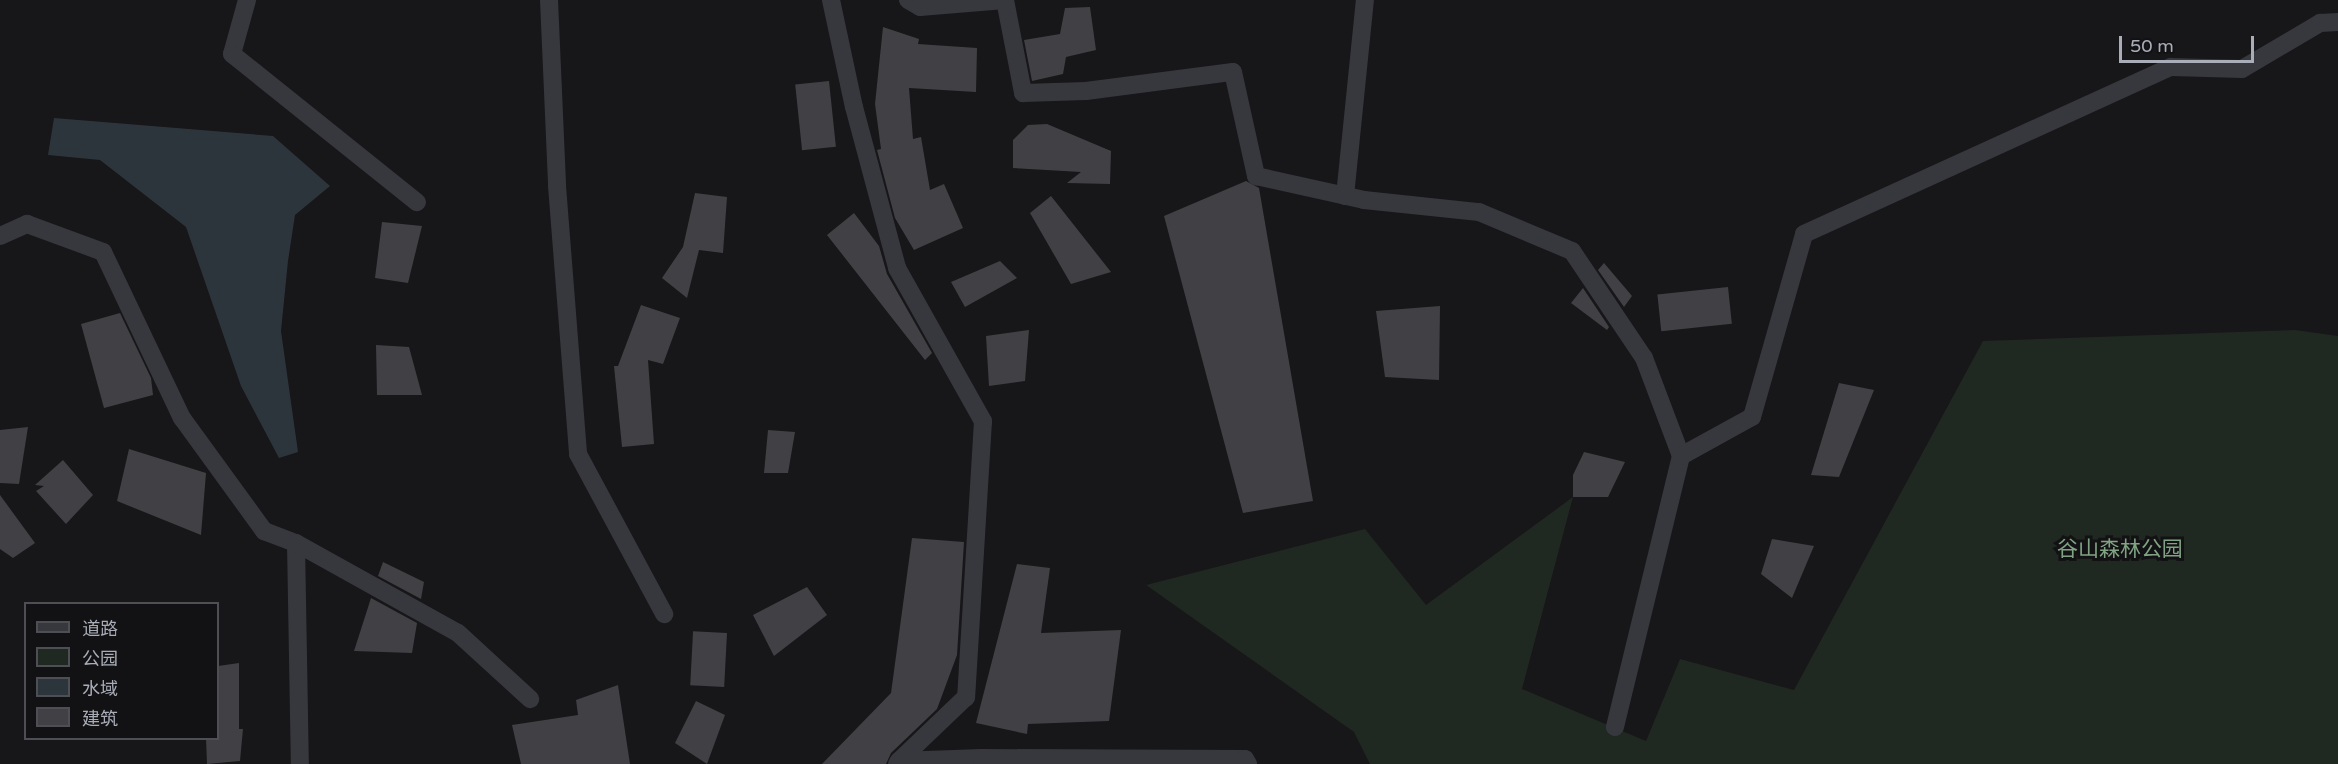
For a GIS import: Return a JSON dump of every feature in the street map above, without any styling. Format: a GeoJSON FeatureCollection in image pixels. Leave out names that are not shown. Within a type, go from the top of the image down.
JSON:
{"type":"FeatureCollection","features":[{"type":"Feature","properties":{"kind":"street"},"geometry":{"type":"LineString","coordinates":[[248,0],[232,54],[417,202]]}},
{"type":"Feature","properties":{"kind":"street"},"geometry":{"type":"LineString","coordinates":[[549,0],[557,186],[578,454],[664,614]]}},
{"type":"Feature","properties":{"kind":"street"},"geometry":{"type":"LineString","coordinates":[[831,0],[854,107],[897,268],[983,421],[966,697],[898,762]]}},
{"type":"Feature","properties":{"kind":"street"},"geometry":{"type":"LineString","coordinates":[[908,0],[920,7],[1005,0],[1023,93],[1086,91],[1233,72],[1257,176],[1346,196],[1479,212],[1572,251],[1644,358],[1681,456],[1615,727]]}},
{"type":"Feature","properties":{"kind":"street"},"geometry":{"type":"LineString","coordinates":[[1346,196],[1365,0]]}},
{"type":"Feature","properties":{"kind":"street"},"geometry":{"type":"LineString","coordinates":[[1681,456],[1752,417],[1804,234],[2171,67],[2242,69],[2320,23],[2338,22]]}},
{"type":"Feature","properties":{"kind":"street"},"geometry":{"type":"LineString","coordinates":[[0,236],[27,224],[103,252],[182,418],[264,531],[296,543],[458,633],[530,699]]}},
{"type":"Feature","properties":{"kind":"street"},"geometry":{"type":"LineString","coordinates":[[296,543],[300,764]]}},
{"type":"Feature","properties":{"kind":"street"},"geometry":{"type":"LineString","coordinates":[[898,762],[1245,759],[1248,764]]}},
{"type":"Feature","properties":{"kind":"green space","name":"谷山森林公园"},"geometry":{"type":"Polygon","coordinates":[[[2295,330],[2338,336],[2338,764],[1370,764],[1354,732],[1146,585],[1365,529],[1426,605],[1573,497],[1522,689],[1646,741],[1680,659],[1794,690],[1983,341],[2295,330]]]}},
{"type":"Feature","properties":{"kind":"water"},"geometry":{"type":"Polygon","coordinates":[[[54,118],[273,136],[330,186],[295,215],[288,261],[281,331],[298,452],[279,458],[241,386],[186,227],[100,160],[48,155],[54,118]]]}},
{"type":"Feature","properties":{"kind":"building"},"geometry":{"type":"Polygon","coordinates":[[[1090,7],[1096,50],[1066,57],[1063,74],[1032,81],[1024,40],[1060,34],[1065,8],[1090,7]]]}},
{"type":"Feature","properties":{"kind":"building"},"geometry":{"type":"Polygon","coordinates":[[[883,27],[919,39],[918,44],[977,48],[976,92],[909,88],[913,139],[921,137],[930,190],[944,184],[963,228],[914,250],[895,218],[877,150],[881,149],[875,104],[883,27]]]}},
{"type":"Feature","properties":{"kind":"building"},"geometry":{"type":"Polygon","coordinates":[[[829,81],[836,147],[802,150],[795,85],[829,81]]]}},
{"type":"Feature","properties":{"kind":"building"},"geometry":{"type":"Polygon","coordinates":[[[1047,124],[1111,151],[1110,184],[1067,183],[1081,172],[1013,168],[1013,140],[1028,125],[1047,124]]]}},
{"type":"Feature","properties":{"kind":"building"},"geometry":{"type":"Polygon","coordinates":[[[1246,181],[1259,188],[1313,501],[1243,513],[1164,216],[1246,181]]]}},
{"type":"Feature","properties":{"kind":"building"},"geometry":{"type":"Polygon","coordinates":[[[695,193],[727,197],[723,253],[699,250],[687,298],[662,278],[683,247],[695,193]]]}},
{"type":"Feature","properties":{"kind":"building"},"geometry":{"type":"Polygon","coordinates":[[[1051,196],[1111,272],[1071,284],[1030,213],[1051,196]]]}},
{"type":"Feature","properties":{"kind":"building"},"geometry":{"type":"Polygon","coordinates":[[[854,213],[879,246],[887,274],[932,353],[925,360],[827,235],[854,213]]]}},
{"type":"Feature","properties":{"kind":"building"},"geometry":{"type":"Polygon","coordinates":[[[382,222],[422,226],[408,283],[375,278],[382,222]]]}},
{"type":"Feature","properties":{"kind":"building"},"geometry":{"type":"Polygon","coordinates":[[[1000,261],[1017,278],[965,307],[951,282],[1000,261]]]}},
{"type":"Feature","properties":{"kind":"building"},"geometry":{"type":"Polygon","coordinates":[[[1604,263],[1632,296],[1624,307],[1598,270],[1604,263]]]}},
{"type":"Feature","properties":{"kind":"building"},"geometry":{"type":"Polygon","coordinates":[[[1728,287],[1732,324],[1661,331],[1657,294],[1728,287]]]}},
{"type":"Feature","properties":{"kind":"building"},"geometry":{"type":"Polygon","coordinates":[[[1583,288],[1609,327],[1607,330],[1571,303],[1583,288]]]}},
{"type":"Feature","properties":{"kind":"building"},"geometry":{"type":"Polygon","coordinates":[[[641,305],[680,318],[663,364],[648,360],[654,444],[622,447],[614,366],[618,366],[641,305]]]}},
{"type":"Feature","properties":{"kind":"building"},"geometry":{"type":"Polygon","coordinates":[[[1440,306],[1439,380],[1385,377],[1376,311],[1440,306]]]}},
{"type":"Feature","properties":{"kind":"building"},"geometry":{"type":"Polygon","coordinates":[[[120,313],[151,378],[153,395],[104,408],[81,324],[120,313]]]}},
{"type":"Feature","properties":{"kind":"building"},"geometry":{"type":"Polygon","coordinates":[[[1029,330],[1025,381],[989,386],[986,336],[1029,330]]]}},
{"type":"Feature","properties":{"kind":"building"},"geometry":{"type":"Polygon","coordinates":[[[376,345],[409,347],[422,395],[377,395],[376,345]]]}},
{"type":"Feature","properties":{"kind":"building"},"geometry":{"type":"Polygon","coordinates":[[[1839,383],[1874,390],[1839,477],[1811,475],[1839,383]]]}},
{"type":"Feature","properties":{"kind":"building"},"geometry":{"type":"Polygon","coordinates":[[[28,427],[19,484],[0,483],[0,430],[28,427]]]}},
{"type":"Feature","properties":{"kind":"building"},"geometry":{"type":"Polygon","coordinates":[[[768,430],[795,432],[788,473],[764,473],[768,430]]]}},
{"type":"Feature","properties":{"kind":"building"},"geometry":{"type":"Polygon","coordinates":[[[129,449],[206,473],[201,535],[117,501],[129,449]]]}},
{"type":"Feature","properties":{"kind":"building"},"geometry":{"type":"Polygon","coordinates":[[[1584,452],[1625,462],[1608,497],[1573,497],[1573,475],[1584,452]]]}},
{"type":"Feature","properties":{"kind":"building"},"geometry":{"type":"Polygon","coordinates":[[[63,460],[93,495],[66,524],[36,491],[44,486],[35,485],[63,460]]]}},
{"type":"Feature","properties":{"kind":"building"},"geometry":{"type":"Polygon","coordinates":[[[0,495],[35,543],[13,558],[0,549],[0,495]]]}},
{"type":"Feature","properties":{"kind":"building"},"geometry":{"type":"Polygon","coordinates":[[[912,538],[964,542],[957,655],[937,709],[891,753],[886,764],[822,764],[891,693],[912,538]]]}},
{"type":"Feature","properties":{"kind":"building"},"geometry":{"type":"Polygon","coordinates":[[[1772,539],[1814,546],[1792,598],[1761,574],[1772,539]]]}},
{"type":"Feature","properties":{"kind":"building"},"geometry":{"type":"Polygon","coordinates":[[[383,562],[424,582],[421,599],[378,576],[383,562]]]}},
{"type":"Feature","properties":{"kind":"building"},"geometry":{"type":"Polygon","coordinates":[[[1017,564],[1050,568],[1041,633],[1121,630],[1109,721],[1028,724],[1027,734],[976,723],[1017,564]]]}},
{"type":"Feature","properties":{"kind":"building"},"geometry":{"type":"Polygon","coordinates":[[[807,587],[827,615],[774,656],[753,615],[807,587]]]}},
{"type":"Feature","properties":{"kind":"building"},"geometry":{"type":"Polygon","coordinates":[[[371,598],[417,623],[412,653],[354,651],[371,598]]]}},
{"type":"Feature","properties":{"kind":"building"},"geometry":{"type":"Polygon","coordinates":[[[693,631],[727,633],[724,687],[690,685],[693,631]]]}},
{"type":"Feature","properties":{"kind":"building"},"geometry":{"type":"Polygon","coordinates":[[[239,663],[239,729],[243,729],[240,761],[207,764],[206,740],[219,740],[219,666],[239,663]]]}},
{"type":"Feature","properties":{"kind":"building"},"geometry":{"type":"Polygon","coordinates":[[[618,685],[630,764],[521,764],[512,725],[578,715],[576,700],[618,685]]]}},
{"type":"Feature","properties":{"kind":"building"},"geometry":{"type":"Polygon","coordinates":[[[696,701],[725,715],[707,764],[675,743],[696,701]]]}}]}
